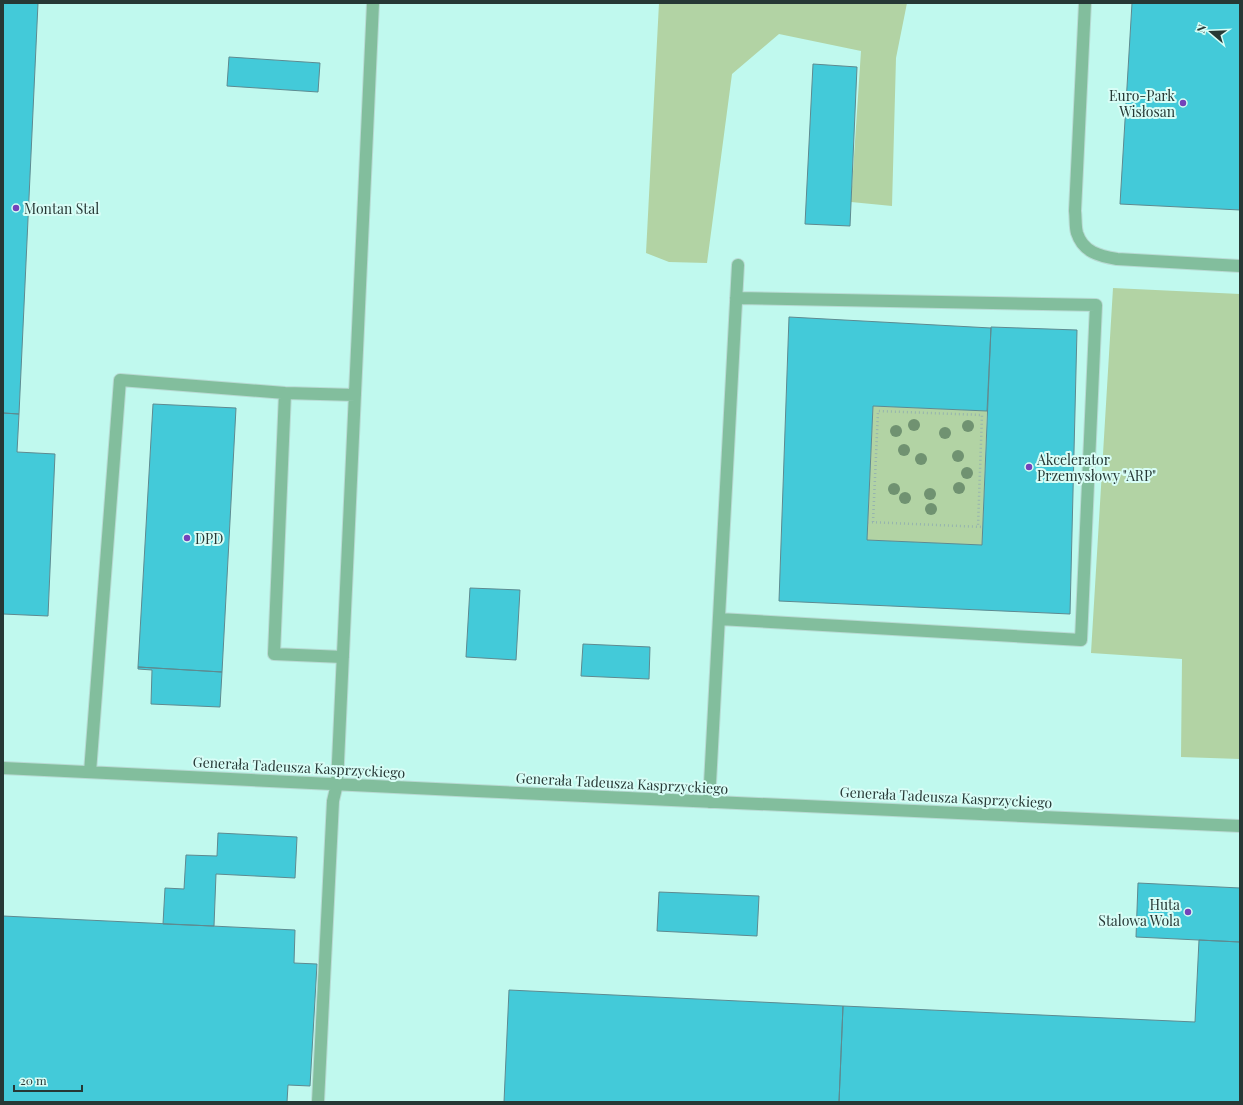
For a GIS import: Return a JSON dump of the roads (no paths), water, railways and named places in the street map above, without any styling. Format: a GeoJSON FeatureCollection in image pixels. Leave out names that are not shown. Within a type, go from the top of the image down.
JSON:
{"type":"FeatureCollection","features":[{"type":"Feature","properties":{"kind":"street"},"geometry":{"type":"LineString","coordinates":[[318,1102],[333,801],[337,784],[373,3]]}},
{"type":"Feature","properties":{"kind":"street"},"geometry":{"type":"LineString","coordinates":[[1085,3],[1075,211],[1077,233],[1086,247],[1099,256],[1117,259],[1240,266]]}},
{"type":"Feature","properties":{"kind":"street"},"geometry":{"type":"LineString","coordinates":[[709,802],[738,265]]}},
{"type":"Feature","properties":{"kind":"street"},"geometry":{"type":"LineString","coordinates":[[719,619],[1081,640],[1096,305],[736,298]]}},
{"type":"Feature","properties":{"kind":"street"},"geometry":{"type":"LineString","coordinates":[[90,772],[120,380],[285,393],[355,395]]}},
{"type":"Feature","properties":{"kind":"street"},"geometry":{"type":"LineString","coordinates":[[285,393],[274,654],[343,657]]}},
{"type":"Feature","properties":{"kind":"street","name":"Generała Tadeusza Kasprzyckiego"},"geometry":{"type":"LineString","coordinates":[[3,768],[1240,826]]}},
{"type":"Feature","properties":{"kind":"place","name":"Euro-Park Wisłosan"},"geometry":{"type":"Point","coordinates":[1183,103]}},
{"type":"Feature","properties":{"kind":"place","name":"Montan Stal"},"geometry":{"type":"Point","coordinates":[16,208]}},
{"type":"Feature","properties":{"kind":"place","name":"Akcelerator Przemysłowy \"ARP\""},"geometry":{"type":"Point","coordinates":[1029,467]}},
{"type":"Feature","properties":{"kind":"place","name":"DPD"},"geometry":{"type":"Point","coordinates":[187,538]}},
{"type":"Feature","properties":{"kind":"place","name":"Huta Stalowa Wola"},"geometry":{"type":"Point","coordinates":[1188,912]}}]}
